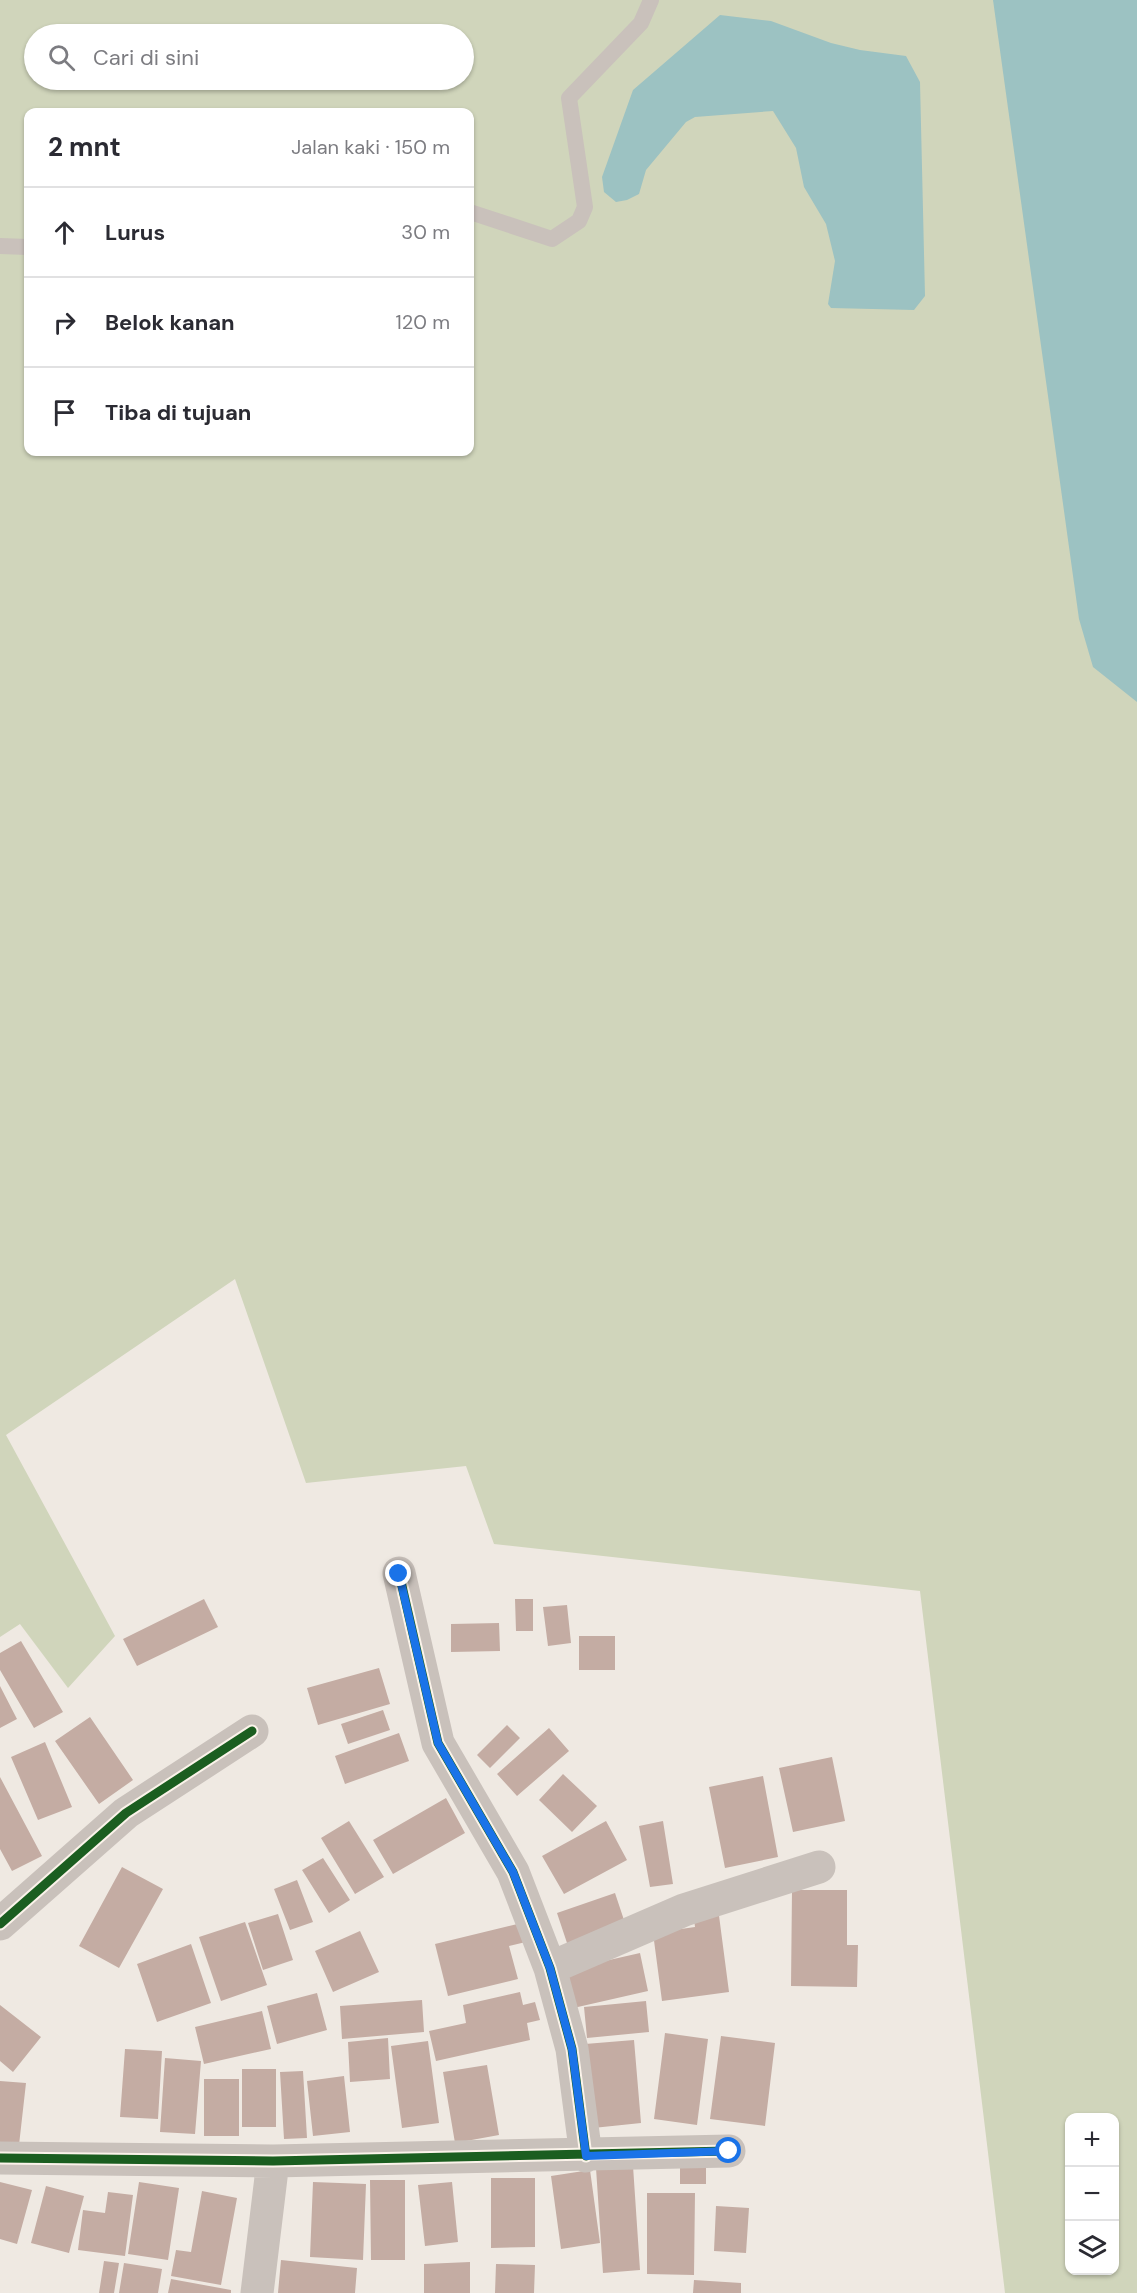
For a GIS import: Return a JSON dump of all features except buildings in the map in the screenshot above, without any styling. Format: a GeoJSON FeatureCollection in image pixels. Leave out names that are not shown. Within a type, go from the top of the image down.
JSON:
{"type":"FeatureCollection","features":[{"type":"Feature","properties":{"kind":"street"},"geometry":{"type":"LineString","coordinates":[[399,1574],[438,1743],[513,1872],[550,1968],[572,2049],[586,2156]]}},
{"type":"Feature","properties":{"kind":"street"},"geometry":{"type":"LineString","coordinates":[[0,1924],[126,1812],[252,1731]]}},
{"type":"Feature","properties":{"kind":"street"},"geometry":{"type":"LineString","coordinates":[[550,1968],[684,1910],[819,1867]]}},
{"type":"Feature","properties":{"kind":"street"},"geometry":{"type":"LineString","coordinates":[[0,2158],[273,2161],[586,2156],[729,2151]]}},
{"type":"Feature","properties":{"kind":"street"},"geometry":{"type":"LineString","coordinates":[[257,2293],[273,2161]]}},
{"type":"Feature","properties":{"kind":"lane"},"geometry":{"type":"LineString","coordinates":[[474,213],[552,239],[579,221],[585,207],[569,98],[641,22],[651,0]]}},
{"type":"Feature","properties":{"kind":"lane"},"geometry":{"type":"LineString","coordinates":[[0,246],[24,247]]}},
{"type":"Feature","properties":{"kind":"green space"},"geometry":{"type":"Polygon","coordinates":[[[0,0],[1137,0],[1137,2293],[1005,2293],[920,1591],[494,1544],[466,1466],[306,1483],[235,1279],[6,1435],[115,1636],[68,1688],[20,1624],[0,1637],[0,0]]]}},
{"type":"Feature","properties":{"kind":"water"},"geometry":{"type":"Polygon","coordinates":[[[993,0],[1137,0],[1137,702],[1093,667],[1079,619],[993,0]]]}},
{"type":"Feature","properties":{"kind":"water"},"geometry":{"type":"Polygon","coordinates":[[[720,15],[771,21],[831,43],[860,50],[906,56],[920,82],[925,296],[914,310],[831,308],[828,304],[835,261],[826,224],[804,187],[796,148],[773,111],[695,117],[686,122],[646,170],[639,194],[616,202],[604,192],[602,177],[633,90],[720,15]]]}},
{"type":"Feature","properties":{"kind":"cycle path"},"geometry":{"type":"LineString","coordinates":[[399,1573],[438,1743],[513,1872],[550,1968],[572,2049],[586,2156]]}},
{"type":"Feature","properties":{"kind":"cycle path"},"geometry":{"type":"LineString","coordinates":[[0,1924],[126,1813],[252,1731]]}},
{"type":"Feature","properties":{"kind":"cycle path"},"geometry":{"type":"LineString","coordinates":[[0,2158],[273,2161],[729,2151]]}},
{"type":"Feature","properties":{"kind":"route"},"geometry":{"type":"LineString","coordinates":[[399,1574],[438,1743],[513,1872],[550,1968],[572,2049],[586,2156],[729,2151]]}}]}
